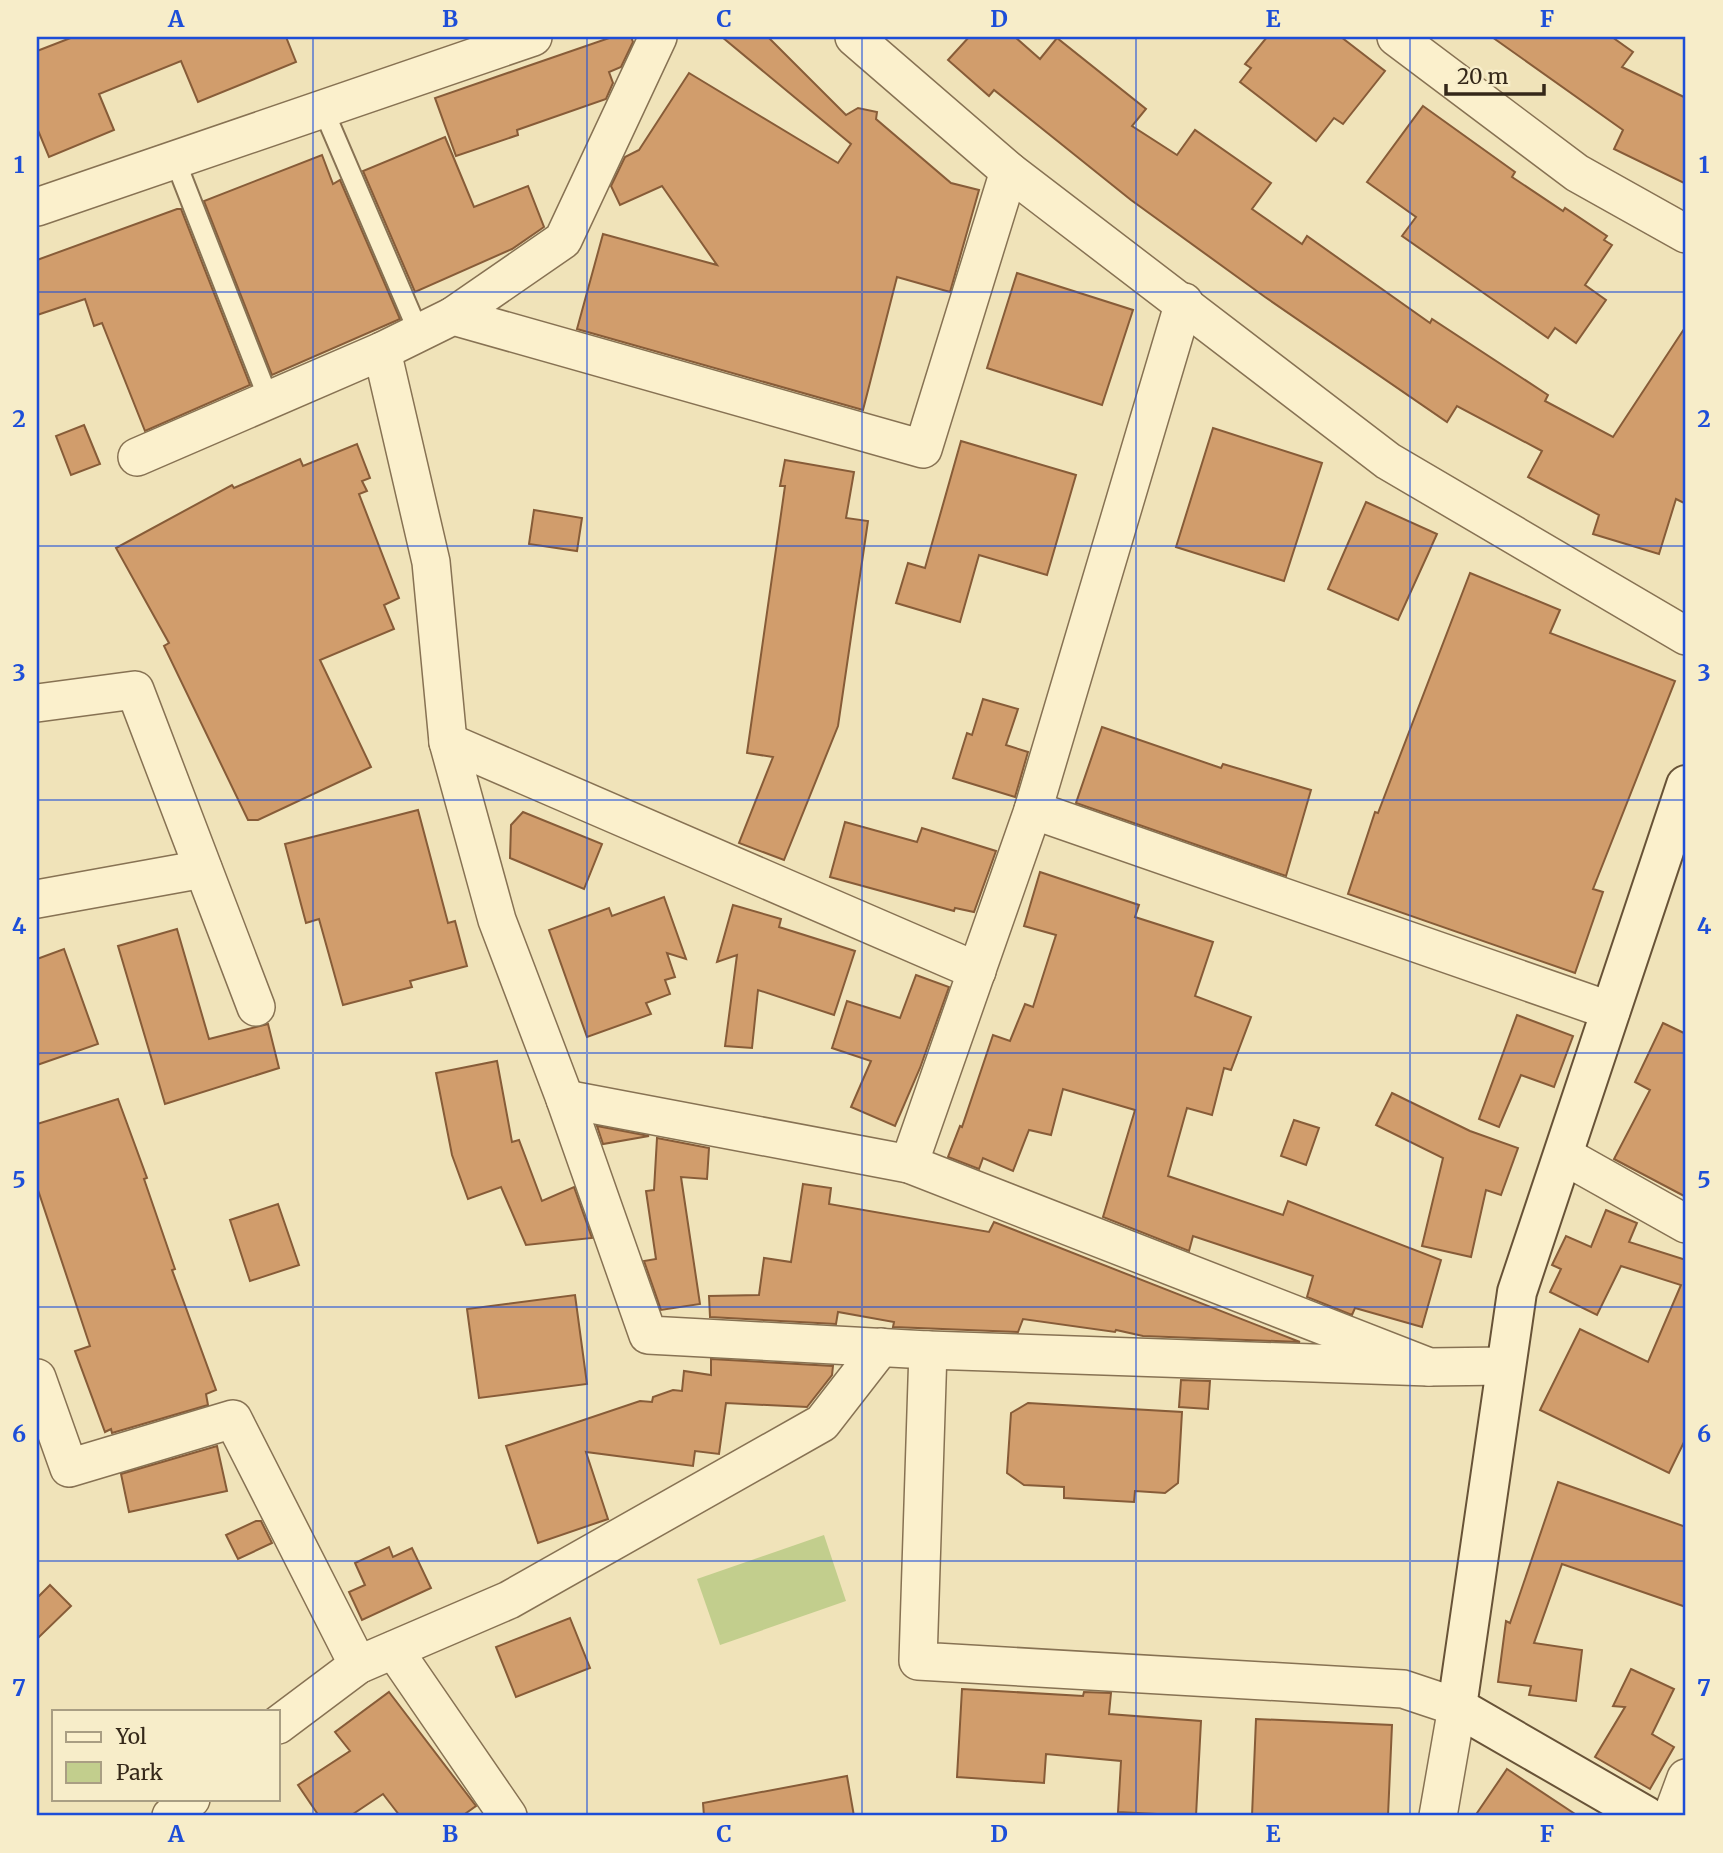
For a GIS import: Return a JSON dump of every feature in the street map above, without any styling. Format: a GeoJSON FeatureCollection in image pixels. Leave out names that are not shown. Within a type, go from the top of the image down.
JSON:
{"type":"FeatureCollection","features":[{"type":"Feature","properties":{"kind":"street"},"geometry":{"type":"LineString","coordinates":[[37,208],[533,37]]}},
{"type":"Feature","properties":{"kind":"street"},"geometry":{"type":"LineString","coordinates":[[137,457],[382,351],[453,316],[563,240],[658,37]]}},
{"type":"Feature","properties":{"kind":"street"},"geometry":{"type":"LineString","coordinates":[[853,37],[1009,171],[1184,302],[1388,461],[1686,636]]}},
{"type":"Feature","properties":{"kind":"street"},"geometry":{"type":"LineString","coordinates":[[1396,37],[1577,173],[1686,234]]}},
{"type":"Feature","properties":{"kind":"street"},"geometry":{"type":"LineString","coordinates":[[453,316],[923,450],[1009,171]]}},
{"type":"Feature","properties":{"kind":"street"},"geometry":{"type":"LineString","coordinates":[[909,1164],[1033,810],[1184,302]]}},
{"type":"Feature","properties":{"kind":"street"},"geometry":{"type":"LineString","coordinates":[[382,351],[431,562],[448,742],[497,920],[565,1098],[648,1335],[928,1350],[1429,1367],[1505,1366]]}},
{"type":"Feature","properties":{"kind":"street"},"geometry":{"type":"LineString","coordinates":[[37,703],[135,690],[256,1007]]}},
{"type":"Feature","properties":{"kind":"street"},"geometry":{"type":"LineString","coordinates":[[448,742],[977,971]]}},
{"type":"Feature","properties":{"kind":"street"},"geometry":{"type":"LineString","coordinates":[[1438,1816],[1457,1707],[1517,1292],[1686,785]]}},
{"type":"Feature","properties":{"kind":"street"},"geometry":{"type":"LineString","coordinates":[[1033,810],[1611,1011]]}},
{"type":"Feature","properties":{"kind":"street"},"geometry":{"type":"LineString","coordinates":[[37,899],[203,869]]}},
{"type":"Feature","properties":{"kind":"street"},"geometry":{"type":"LineString","coordinates":[[565,1098],[909,1164],[1429,1367]]}},
{"type":"Feature","properties":{"kind":"street"},"geometry":{"type":"LineString","coordinates":[[1563,1155],[1686,1224]]}},
{"type":"Feature","properties":{"kind":"street"},"geometry":{"type":"LineString","coordinates":[[280,1724],[358,1665],[509,1600],[822,1423],[881,1347]]}},
{"type":"Feature","properties":{"kind":"street"},"geometry":{"type":"LineString","coordinates":[[928,1350],[918,1661],[1403,1689],[1457,1707],[1646,1816]]}},
{"type":"Feature","properties":{"kind":"street"},"geometry":{"type":"LineString","coordinates":[[37,1378],[69,1468],[233,1419],[358,1665]]}},
{"type":"Feature","properties":{"kind":"street"},"geometry":{"type":"LineString","coordinates":[[394,1650],[508,1816]]}},
{"type":"Feature","properties":{"kind":"street"},"geometry":{"type":"LineString","coordinates":[[1671,1816],[1686,1778]]}},
{"type":"Feature","properties":{"kind":"street"},"geometry":{"type":"LineString","coordinates":[[171,1816],[190,1800]]}},
{"type":"Feature","properties":{"kind":"lane"},"geometry":{"type":"LineString","coordinates":[[323,109],[419,333]]}},
{"type":"Feature","properties":{"kind":"lane"},"geometry":{"type":"LineString","coordinates":[[175,160],[269,400]]}},
{"type":"Feature","properties":{"kind":"green space"},"geometry":{"type":"Polygon","coordinates":[[[824,1535],[846,1601],[720,1645],[697,1579],[824,1535]]]}},
{"type":"Feature","properties":{"kind":"building"},"geometry":{"type":"Polygon","coordinates":[[[73,37],[286,37],[296,62],[198,102],[181,61],[99,94],[114,130],[49,157],[37,128],[37,51],[73,37]]]}},
{"type":"Feature","properties":{"kind":"building"},"geometry":{"type":"Polygon","coordinates":[[[612,37],[631,37],[633,42],[621,67],[609,72],[613,83],[606,99],[517,130],[518,135],[456,156],[435,98],[612,37]]]}},
{"type":"Feature","properties":{"kind":"building"},"geometry":{"type":"Polygon","coordinates":[[[722,37],[768,37],[846,115],[858,108],[877,112],[876,119],[951,183],[979,190],[950,292],[897,277],[863,410],[577,329],[603,234],[717,265],[662,186],[620,205],[611,186],[625,157],[639,150],[689,73],[838,163],[851,144],[722,37]]]}},
{"type":"Feature","properties":{"kind":"building"},"geometry":{"type":"Polygon","coordinates":[[[969,37],[1015,37],[1040,59],[1057,38],[1146,109],[1132,126],[1177,155],[1195,130],[1271,183],[1252,209],[1302,244],[1307,236],[1430,323],[1432,319],[1548,395],[1545,401],[1613,437],[1686,326],[1686,504],[1676,499],[1659,554],[1593,534],[1599,515],[1528,477],[1542,451],[1457,406],[1447,422],[1265,297],[1131,200],[994,90],[989,96],[948,60],[969,37]]]}},
{"type":"Feature","properties":{"kind":"building"},"geometry":{"type":"Polygon","coordinates":[[[1267,37],[1341,37],[1385,71],[1343,124],[1334,118],[1316,141],[1240,82],[1251,68],[1245,64],[1267,37]]]}},
{"type":"Feature","properties":{"kind":"building"},"geometry":{"type":"Polygon","coordinates":[[[1492,37],[1612,37],[1633,52],[1622,67],[1686,98],[1686,184],[1614,149],[1623,130],[1492,37]]]}},
{"type":"Feature","properties":{"kind":"building"},"geometry":{"type":"Polygon","coordinates":[[[1423,106],[1515,172],[1512,177],[1607,236],[1604,240],[1612,245],[1585,285],[1606,300],[1576,343],[1555,328],[1548,338],[1402,236],[1416,217],[1367,182],[1423,106]]]}},
{"type":"Feature","properties":{"kind":"building"},"geometry":{"type":"Polygon","coordinates":[[[445,137],[474,207],[528,186],[544,227],[512,249],[415,292],[363,171],[445,137]]]}},
{"type":"Feature","properties":{"kind":"building"},"geometry":{"type":"Polygon","coordinates":[[[322,155],[333,184],[340,180],[400,319],[272,375],[204,201],[322,155]]]}},
{"type":"Feature","properties":{"kind":"building"},"geometry":{"type":"Polygon","coordinates":[[[181,209],[250,385],[145,431],[102,323],[94,326],[85,299],[37,315],[37,260],[181,209]]]}},
{"type":"Feature","properties":{"kind":"building"},"geometry":{"type":"Polygon","coordinates":[[[1017,273],[1133,310],[1102,405],[987,368],[1017,273]]]}},
{"type":"Feature","properties":{"kind":"building"},"geometry":{"type":"Polygon","coordinates":[[[84,425],[100,464],[71,475],[56,436],[84,425]]]}},
{"type":"Feature","properties":{"kind":"building"},"geometry":{"type":"Polygon","coordinates":[[[1213,428],[1322,463],[1284,581],[1176,547],[1213,428]]]}},
{"type":"Feature","properties":{"kind":"building"},"geometry":{"type":"Polygon","coordinates":[[[961,441],[1076,475],[1047,575],[979,555],[960,622],[896,603],[908,563],[925,568],[961,441]]]}},
{"type":"Feature","properties":{"kind":"building"},"geometry":{"type":"Polygon","coordinates":[[[357,444],[370,478],[362,481],[367,491],[359,494],[399,598],[384,605],[394,629],[320,660],[371,767],[258,820],[248,820],[164,646],[169,643],[116,548],[232,485],[234,488],[300,459],[303,466],[357,444]]]}},
{"type":"Feature","properties":{"kind":"building"},"geometry":{"type":"Polygon","coordinates":[[[785,460],[854,472],[846,518],[868,521],[838,726],[784,860],[739,843],[773,757],[747,753],[785,486],[780,486],[785,460]]]}},
{"type":"Feature","properties":{"kind":"building"},"geometry":{"type":"Polygon","coordinates":[[[1366,502],[1437,534],[1398,620],[1328,589],[1366,502]]]}},
{"type":"Feature","properties":{"kind":"building"},"geometry":{"type":"Polygon","coordinates":[[[534,510],[582,518],[577,551],[529,544],[534,510]]]}},
{"type":"Feature","properties":{"kind":"building"},"geometry":{"type":"Polygon","coordinates":[[[1470,573],[1560,610],[1550,633],[1675,681],[1593,889],[1603,892],[1575,973],[1348,894],[1375,812],[1378,813],[1470,573]]]}},
{"type":"Feature","properties":{"kind":"building"},"geometry":{"type":"Polygon","coordinates":[[[983,699],[1018,709],[1006,745],[1028,752],[1015,797],[953,778],[967,733],[972,735],[983,699]]]}},
{"type":"Feature","properties":{"kind":"building"},"geometry":{"type":"Polygon","coordinates":[[[1102,727],[1221,768],[1223,764],[1311,790],[1286,876],[1076,803],[1102,727]]]}},
{"type":"Feature","properties":{"kind":"building"},"geometry":{"type":"Polygon","coordinates":[[[418,810],[448,923],[455,921],[467,966],[410,981],[412,987],[343,1005],[319,919],[306,923],[285,844],[418,810]]]}},
{"type":"Feature","properties":{"kind":"building"},"geometry":{"type":"Polygon","coordinates":[[[523,812],[602,844],[584,889],[510,858],[511,825],[523,812]]]}},
{"type":"Feature","properties":{"kind":"building"},"geometry":{"type":"Polygon","coordinates":[[[845,822],[917,842],[922,828],[996,851],[974,912],[955,908],[954,911],[830,877],[845,822]]]}},
{"type":"Feature","properties":{"kind":"building"},"geometry":{"type":"Polygon","coordinates":[[[1040,872],[1139,905],[1135,917],[1213,942],[1195,996],[1251,1017],[1231,1070],[1224,1068],[1212,1115],[1187,1108],[1168,1176],[1283,1215],[1288,1201],[1441,1260],[1422,1327],[1355,1308],[1352,1315],[1307,1297],[1313,1276],[1193,1236],[1189,1251],[1103,1217],[1135,1110],[1063,1089],[1051,1135],[1029,1130],[1013,1171],[983,1158],[979,1169],[948,1157],[960,1126],[962,1127],[993,1035],[1010,1041],[1025,1004],[1033,1007],[1056,935],[1024,926],[1040,872]]]}},
{"type":"Feature","properties":{"kind":"building"},"geometry":{"type":"Polygon","coordinates":[[[664,897],[686,959],[667,953],[675,977],[665,980],[670,994],[646,1003],[651,1014],[587,1037],[549,930],[609,908],[612,916],[664,897]]]}},
{"type":"Feature","properties":{"kind":"building"},"geometry":{"type":"Polygon","coordinates":[[[733,905],[781,919],[779,927],[855,951],[834,1015],[758,990],[752,1048],[725,1046],[737,955],[717,962],[733,905]]]}},
{"type":"Feature","properties":{"kind":"building"},"geometry":{"type":"Polygon","coordinates":[[[177,929],[209,1039],[268,1024],[279,1068],[165,1104],[118,946],[177,929]]]}},
{"type":"Feature","properties":{"kind":"building"},"geometry":{"type":"Polygon","coordinates":[[[64,949],[98,1044],[37,1065],[37,959],[64,949]]]}},
{"type":"Feature","properties":{"kind":"building"},"geometry":{"type":"Polygon","coordinates":[[[916,975],[949,987],[920,1068],[895,1126],[851,1107],[871,1061],[832,1048],[847,1001],[900,1018],[916,975]]]}},
{"type":"Feature","properties":{"kind":"building"},"geometry":{"type":"Polygon","coordinates":[[[1517,1015],[1573,1036],[1554,1087],[1521,1075],[1499,1127],[1479,1119],[1517,1015]]]}},
{"type":"Feature","properties":{"kind":"building"},"geometry":{"type":"Polygon","coordinates":[[[1663,1023],[1686,1034],[1686,1197],[1614,1159],[1650,1090],[1635,1082],[1663,1023]]]}},
{"type":"Feature","properties":{"kind":"building"},"geometry":{"type":"Polygon","coordinates":[[[497,1061],[512,1142],[519,1140],[542,1201],[574,1187],[592,1238],[526,1245],[501,1187],[468,1199],[452,1155],[436,1073],[497,1061]]]}},
{"type":"Feature","properties":{"kind":"building"},"geometry":{"type":"Polygon","coordinates":[[[1392,1093],[1470,1131],[1518,1148],[1501,1195],[1486,1190],[1471,1257],[1422,1246],[1443,1158],[1376,1125],[1392,1093]]]}},
{"type":"Feature","properties":{"kind":"building"},"geometry":{"type":"Polygon","coordinates":[[[118,1099],[147,1178],[144,1179],[175,1269],[172,1270],[216,1390],[206,1394],[208,1405],[112,1433],[111,1429],[105,1432],[75,1351],[90,1346],[37,1187],[37,1124],[118,1099]]]}},
{"type":"Feature","properties":{"kind":"building"},"geometry":{"type":"Polygon","coordinates":[[[1294,1120],[1319,1128],[1306,1165],[1281,1156],[1294,1120]]]}},
{"type":"Feature","properties":{"kind":"building"},"geometry":{"type":"Polygon","coordinates":[[[597,1126],[649,1136],[603,1144],[597,1126]]]}},
{"type":"Feature","properties":{"kind":"building"},"geometry":{"type":"Polygon","coordinates":[[[657,1138],[709,1148],[707,1179],[681,1177],[700,1304],[661,1310],[644,1261],[656,1259],[646,1191],[654,1190],[657,1138]]]}},
{"type":"Feature","properties":{"kind":"building"},"geometry":{"type":"Polygon","coordinates":[[[803,1184],[831,1188],[829,1204],[989,1232],[994,1222],[1300,1342],[1143,1336],[1116,1330],[1115,1332],[1023,1319],[1018,1332],[893,1327],[894,1322],[838,1312],[836,1324],[710,1317],[709,1296],[759,1295],[764,1258],[791,1262],[803,1184]]]}},
{"type":"Feature","properties":{"kind":"building"},"geometry":{"type":"Polygon","coordinates":[[[278,1204],[299,1265],[250,1281],[230,1220],[278,1204]]]}},
{"type":"Feature","properties":{"kind":"building"},"geometry":{"type":"Polygon","coordinates":[[[1606,1210],[1637,1223],[1629,1242],[1686,1260],[1686,1438],[1669,1473],[1540,1410],[1580,1329],[1648,1362],[1681,1285],[1621,1266],[1597,1315],[1550,1292],[1561,1269],[1552,1265],[1566,1236],[1591,1247],[1606,1210]]]}},
{"type":"Feature","properties":{"kind":"building"},"geometry":{"type":"Polygon","coordinates":[[[575,1295],[587,1384],[479,1398],[467,1309],[575,1295]]]}},
{"type":"Feature","properties":{"kind":"building"},"geometry":{"type":"Polygon","coordinates":[[[711,1359],[833,1366],[832,1375],[807,1407],[726,1403],[719,1454],[695,1451],[693,1466],[586,1452],[608,1519],[538,1543],[506,1446],[640,1401],[652,1402],[653,1397],[673,1390],[682,1391],[684,1371],[711,1375],[711,1359]]]}},
{"type":"Feature","properties":{"kind":"building"},"geometry":{"type":"Polygon","coordinates":[[[1181,1380],[1210,1381],[1208,1409],[1179,1407],[1181,1380]]]}},
{"type":"Feature","properties":{"kind":"building"},"geometry":{"type":"Polygon","coordinates":[[[1028,1403],[1182,1412],[1178,1483],[1165,1493],[1135,1491],[1134,1502],[1064,1498],[1064,1487],[1024,1485],[1007,1473],[1011,1413],[1028,1403]]]}},
{"type":"Feature","properties":{"kind":"building"},"geometry":{"type":"Polygon","coordinates":[[[217,1446],[227,1491],[129,1512],[121,1474],[217,1446]]]}},
{"type":"Feature","properties":{"kind":"building"},"geometry":{"type":"Polygon","coordinates":[[[1558,1482],[1686,1527],[1686,1607],[1562,1564],[1534,1643],[1582,1650],[1576,1701],[1529,1695],[1531,1686],[1498,1682],[1506,1621],[1510,1623],[1558,1482]]]}},
{"type":"Feature","properties":{"kind":"building"},"geometry":{"type":"Polygon","coordinates":[[[261,1521],[272,1543],[238,1559],[226,1535],[261,1521]]]}},
{"type":"Feature","properties":{"kind":"building"},"geometry":{"type":"Polygon","coordinates":[[[389,1547],[393,1557],[412,1548],[431,1588],[362,1620],[349,1592],[365,1585],[355,1563],[389,1547]]]}},
{"type":"Feature","properties":{"kind":"building"},"geometry":{"type":"Polygon","coordinates":[[[50,1585],[71,1606],[37,1639],[37,1598],[50,1585]]]}},
{"type":"Feature","properties":{"kind":"building"},"geometry":{"type":"Polygon","coordinates":[[[570,1618],[590,1668],[516,1697],[496,1647],[570,1618]]]}},
{"type":"Feature","properties":{"kind":"building"},"geometry":{"type":"Polygon","coordinates":[[[1631,1669],[1674,1689],[1652,1734],[1674,1747],[1650,1789],[1595,1757],[1625,1707],[1613,1706],[1631,1669]]]}},
{"type":"Feature","properties":{"kind":"building"},"geometry":{"type":"Polygon","coordinates":[[[962,1689],[1083,1696],[1084,1692],[1111,1693],[1109,1714],[1201,1721],[1196,1816],[1118,1812],[1121,1761],[1046,1754],[1044,1783],[957,1777],[962,1689]]]}},
{"type":"Feature","properties":{"kind":"building"},"geometry":{"type":"Polygon","coordinates":[[[389,1692],[476,1806],[462,1816],[400,1816],[383,1794],[350,1816],[319,1816],[298,1785],[350,1751],[335,1732],[389,1692]]]}},
{"type":"Feature","properties":{"kind":"building"},"geometry":{"type":"Polygon","coordinates":[[[1256,1719],[1392,1725],[1388,1816],[1252,1816],[1256,1719]]]}},
{"type":"Feature","properties":{"kind":"building"},"geometry":{"type":"Polygon","coordinates":[[[1507,1769],[1578,1816],[1475,1816],[1507,1769]]]}},
{"type":"Feature","properties":{"kind":"building"},"geometry":{"type":"Polygon","coordinates":[[[847,1776],[854,1816],[704,1816],[703,1803],[847,1776]]]}}]}
